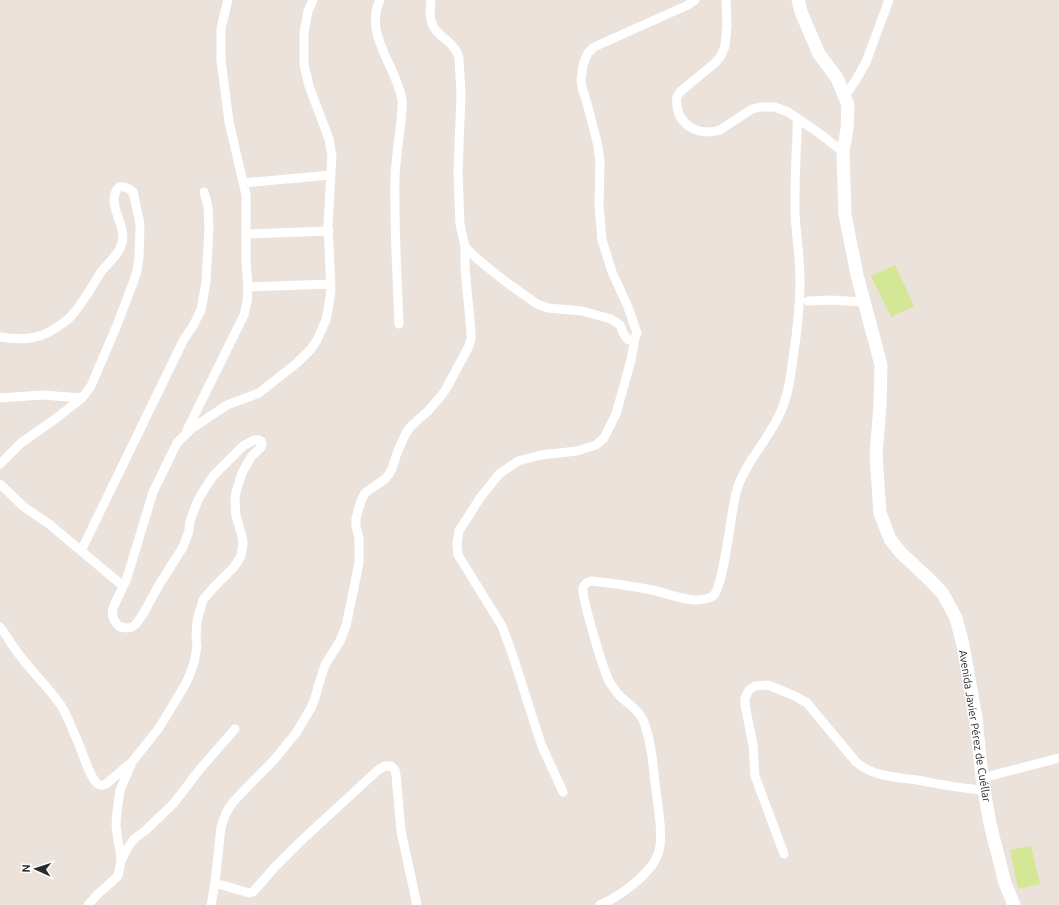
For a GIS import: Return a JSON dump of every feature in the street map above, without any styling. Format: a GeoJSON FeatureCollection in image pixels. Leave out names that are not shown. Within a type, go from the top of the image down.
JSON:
{"type":"FeatureCollection","features":[{"type":"Feature","properties":{"kind":"street"},"geometry":{"type":"LineString","coordinates":[[186,433],[244,315],[247,302],[246,195],[229,122],[221,60],[221,28],[228,0]]}},
{"type":"Feature","properties":{"kind":"street"},"geometry":{"type":"LineString","coordinates":[[0,627],[30,670],[46,686],[62,708],[81,749],[88,769],[97,784],[106,784],[132,762],[160,728],[185,685],[196,655],[197,620],[203,600],[234,567],[241,556],[243,543],[236,516],[236,492],[242,473],[251,458],[262,447],[261,441],[254,440],[243,446],[214,475],[207,485],[198,500],[190,521],[189,531],[184,547],[136,624],[128,628],[120,627],[116,624],[112,612],[114,604],[124,586],[153,492],[177,443],[186,433],[227,405],[259,393],[311,349],[322,330],[330,300],[331,284],[328,230],[332,156],[329,139],[309,86],[304,64],[304,33],[308,11],[313,0]]}},
{"type":"Feature","properties":{"kind":"street"},"geometry":{"type":"LineString","coordinates":[[380,0],[375,14],[375,27],[381,47],[398,85],[402,103],[395,174],[399,324]]}},
{"type":"Feature","properties":{"kind":"street"},"geometry":{"type":"LineString","coordinates":[[211,905],[215,884],[221,827],[226,813],[233,802],[274,760],[296,732],[308,713],[315,698],[325,665],[344,634],[359,563],[359,544],[356,526],[358,509],[361,501],[366,493],[389,474],[392,469],[396,453],[405,434],[410,427],[428,411],[446,389],[468,348],[471,339],[465,268],[465,247],[460,224],[458,173],[461,94],[459,58],[452,44],[437,32],[432,24],[430,15],[431,0]]}},
{"type":"Feature","properties":{"kind":"street"},"geometry":{"type":"LineString","coordinates":[[563,792],[541,744],[514,656],[502,626],[458,555],[456,544],[459,532],[480,498],[499,474],[518,461],[541,455],[577,451],[596,445],[604,438],[616,414],[636,333],[628,306],[612,272],[602,240],[599,205],[600,162],[598,146],[582,87],[582,73],[587,56],[594,47],[688,5],[695,0]]}},
{"type":"Feature","properties":{"kind":"street"},"geometry":{"type":"LineString","coordinates":[[726,0],[727,25],[724,51],[718,60],[677,96],[678,113],[683,122],[700,132],[715,132],[752,110],[768,106],[775,107],[788,112],[819,133],[843,152]]}},
{"type":"Feature","properties":{"kind":"street","name":"Avenida Javier Pérez de Cuéllar"},"geometry":{"type":"LineString","coordinates":[[798,0],[801,12],[819,54],[837,78],[848,105],[847,128],[843,152],[845,215],[856,275],[881,365],[880,405],[876,455],[880,513],[890,538],[901,553],[943,594],[956,618],[963,646],[976,718],[990,824],[1005,883],[1014,905]]}},
{"type":"Feature","properties":{"kind":"street"},"geometry":{"type":"LineString","coordinates":[[845,96],[866,62],[889,0]]}},
{"type":"Feature","properties":{"kind":"street"},"geometry":{"type":"LineString","coordinates":[[600,905],[623,893],[642,876],[655,861],[658,856],[660,844],[660,816],[649,738],[646,728],[642,717],[637,710],[620,696],[605,674],[582,590],[585,584],[591,580],[652,590],[682,598],[699,600],[709,598],[718,590],[736,494],[740,482],[749,462],[775,424],[784,405],[789,388],[799,314],[800,293],[800,266],[795,213],[798,131],[797,118]]}},
{"type":"Feature","properties":{"kind":"street"},"geometry":{"type":"LineString","coordinates":[[243,183],[331,175]]}},
{"type":"Feature","properties":{"kind":"street"},"geometry":{"type":"LineString","coordinates":[[0,337],[27,339],[42,336],[58,328],[72,316],[102,270],[117,254],[121,247],[123,237],[122,227],[114,202],[114,194],[119,187],[126,187],[130,189],[133,192],[140,224],[137,271],[120,318],[91,386],[82,398],[21,443],[0,464]]}},
{"type":"Feature","properties":{"kind":"street"},"geometry":{"type":"LineString","coordinates":[[81,551],[180,346],[201,310],[206,282],[210,228],[208,207],[204,192]]}},
{"type":"Feature","properties":{"kind":"street"},"geometry":{"type":"LineString","coordinates":[[246,234],[328,230]]}},
{"type":"Feature","properties":{"kind":"street"},"geometry":{"type":"LineString","coordinates":[[465,247],[487,268],[537,304],[548,308],[582,311],[611,319],[620,325],[628,340],[633,340],[636,338]]}},
{"type":"Feature","properties":{"kind":"street"},"geometry":{"type":"LineString","coordinates":[[248,287],[331,284]]}},
{"type":"Feature","properties":{"kind":"street"},"geometry":{"type":"LineString","coordinates":[[808,301],[831,300],[864,302]]}},
{"type":"Feature","properties":{"kind":"street"},"geometry":{"type":"LineString","coordinates":[[0,398],[42,395],[82,398]]}},
{"type":"Feature","properties":{"kind":"street"},"geometry":{"type":"LineString","coordinates":[[0,484],[24,506],[49,524],[124,586]]}},
{"type":"Feature","properties":{"kind":"street"},"geometry":{"type":"LineString","coordinates":[[784,854],[755,776],[753,744],[745,698],[749,690],[754,686],[768,685],[795,696],[807,703],[856,762],[864,768],[887,776],[954,787],[984,784],[1059,758]]}},
{"type":"Feature","properties":{"kind":"street"},"geometry":{"type":"LineString","coordinates":[[88,905],[118,876],[127,849],[134,839],[146,830],[174,803],[200,769],[235,729]]}},
{"type":"Feature","properties":{"kind":"street"},"geometry":{"type":"LineString","coordinates":[[122,861],[116,825],[117,812],[120,790],[132,762]]}},
{"type":"Feature","properties":{"kind":"street"},"geometry":{"type":"LineString","coordinates":[[215,884],[249,893],[253,892],[302,840],[378,770],[385,766],[391,766],[395,770],[396,775],[401,831],[417,905]]}},
{"type":"Feature","properties":{"kind":"green space"},"geometry":{"type":"Polygon","coordinates":[[[895,265],[914,306],[891,317],[871,276],[895,265]]]}},
{"type":"Feature","properties":{"kind":"green space"},"geometry":{"type":"Polygon","coordinates":[[[1031,846],[1040,884],[1018,889],[1010,850],[1031,846]]]}}]}
